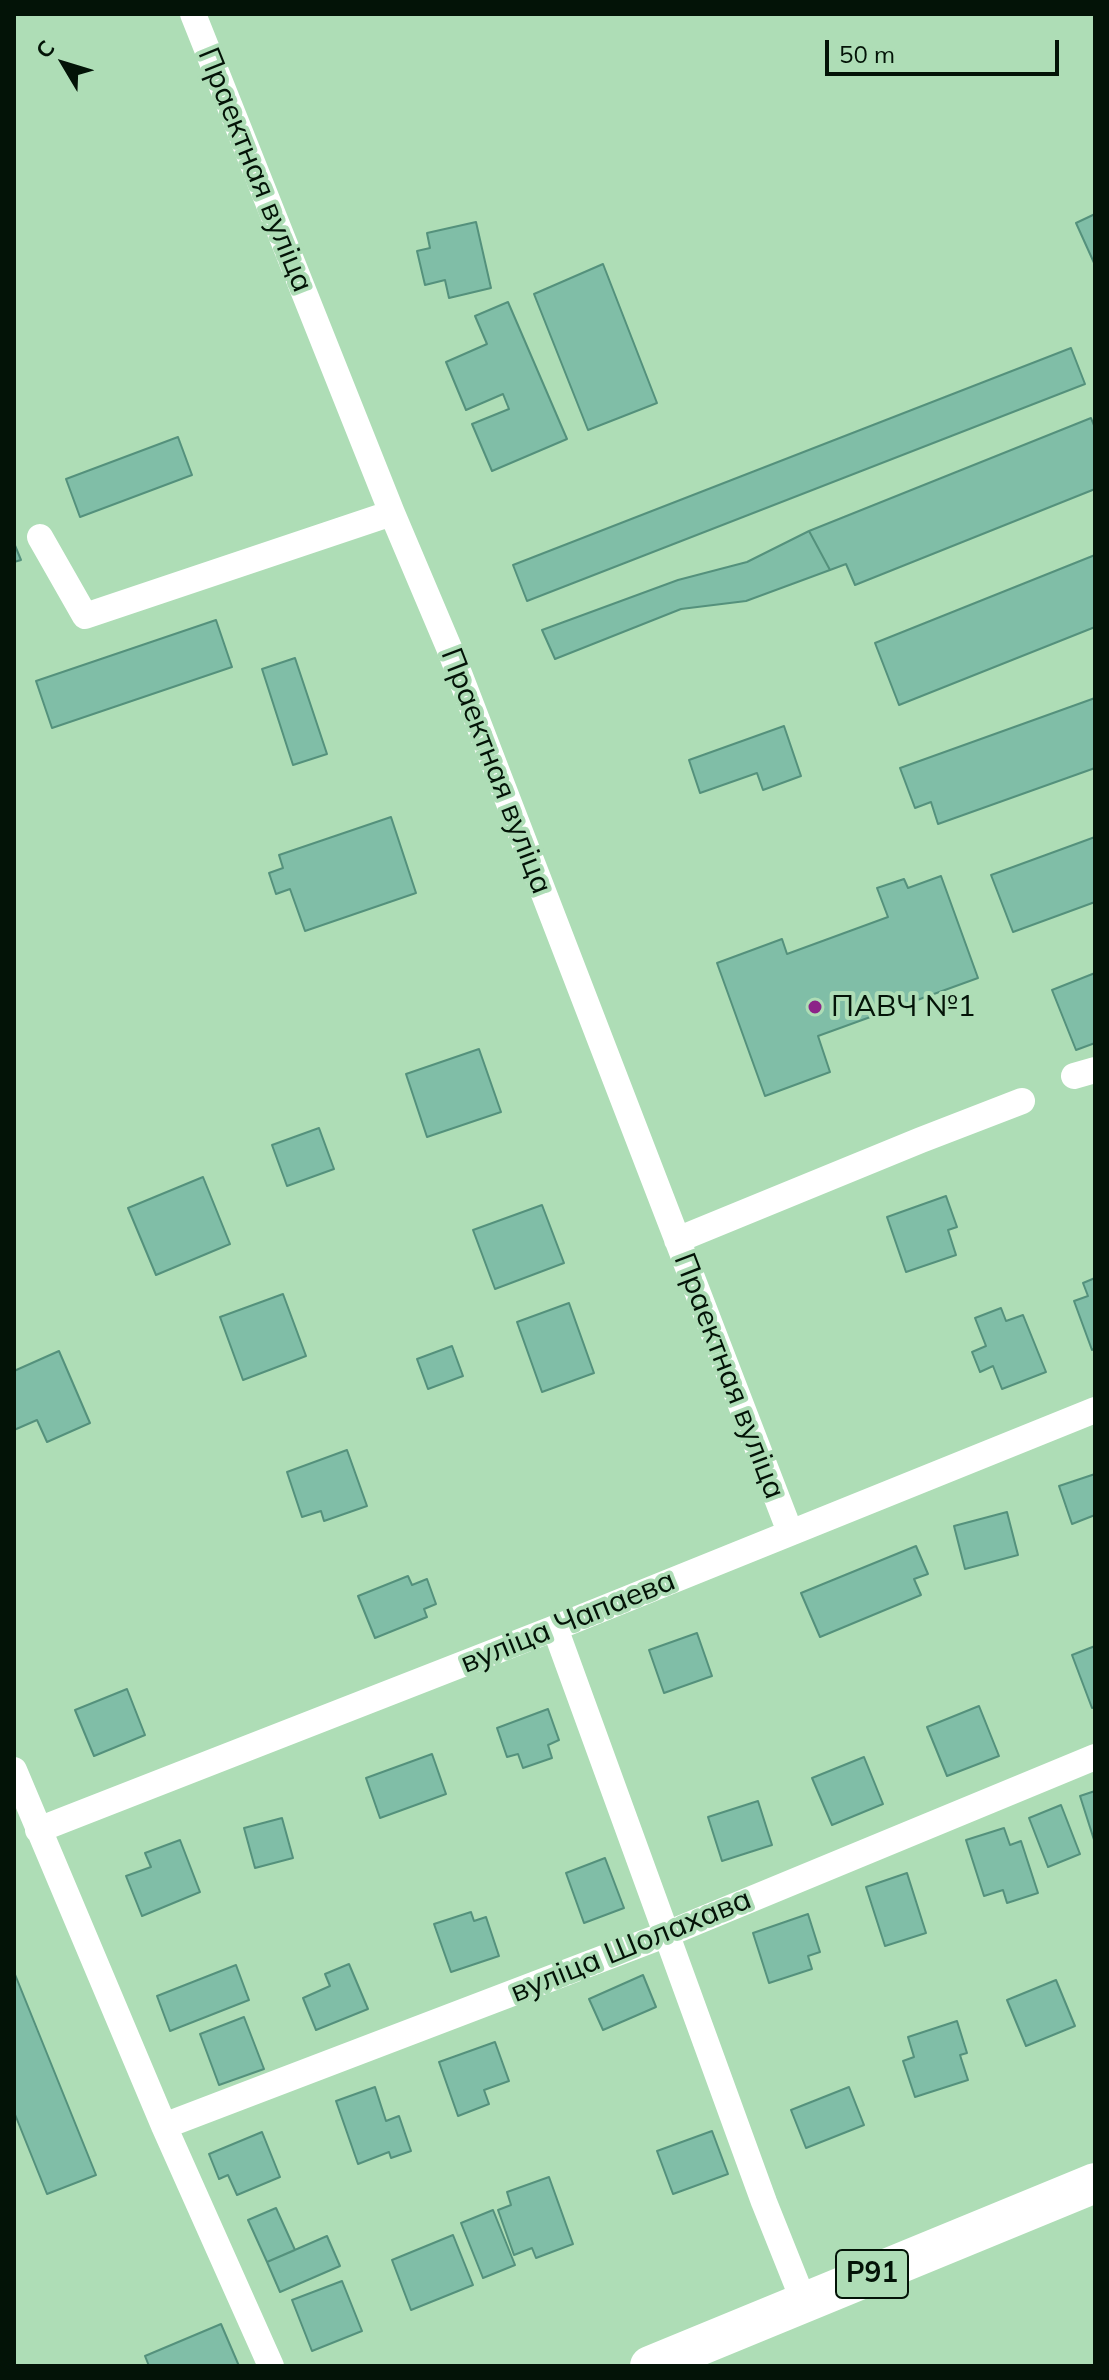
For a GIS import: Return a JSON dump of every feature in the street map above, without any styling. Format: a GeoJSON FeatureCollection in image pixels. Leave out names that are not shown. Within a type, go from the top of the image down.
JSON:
{"type":"FeatureCollection","features":[{"type":"Feature","properties":{"kind":"main road","name":"Р91"},"geometry":{"type":"LineString","coordinates":[[650,2366],[1095,2183]]}},
{"type":"Feature","properties":{"kind":"street","name":"Праектная вуліца"},"geometry":{"type":"LineString","coordinates":[[193,14],[392,513],[450,650],[790,1532]]}},
{"type":"Feature","properties":{"kind":"street"},"geometry":{"type":"LineString","coordinates":[[40,537],[85,616],[392,513]]}},
{"type":"Feature","properties":{"kind":"street"},"geometry":{"type":"LineString","coordinates":[[677,1240],[1022,1101]]}},
{"type":"Feature","properties":{"kind":"street","name":"вуліца Чапаева"},"geometry":{"type":"LineString","coordinates":[[38,1830],[555,1628],[1095,1410]]}},
{"type":"Feature","properties":{"kind":"street"},"geometry":{"type":"LineString","coordinates":[[555,1628],[764,2202],[804,2302]]}},
{"type":"Feature","properties":{"kind":"street","name":"вуліца Шолахава"},"geometry":{"type":"LineString","coordinates":[[164,2126],[667,1934],[1095,1757]]}},
{"type":"Feature","properties":{"kind":"street"},"geometry":{"type":"LineString","coordinates":[[14,1770],[164,2126],[271,2366]]}},
{"type":"Feature","properties":{"kind":"building"},"geometry":{"type":"Polygon","coordinates":[[[1095,214],[1095,265],[1076,223],[1095,214]]]}},
{"type":"Feature","properties":{"kind":"building"},"geometry":{"type":"Polygon","coordinates":[[[476,222],[491,288],[449,298],[445,280],[425,285],[417,251],[430,248],[427,233],[476,222]]]}},
{"type":"Feature","properties":{"kind":"building"},"geometry":{"type":"Polygon","coordinates":[[[603,264],[657,403],[588,430],[534,294],[603,264]]]}},
{"type":"Feature","properties":{"kind":"building"},"geometry":{"type":"Polygon","coordinates":[[[508,302],[567,439],[492,471],[472,424],[509,409],[503,394],[466,410],[446,362],[487,344],[475,316],[508,302]]]}},
{"type":"Feature","properties":{"kind":"building"},"geometry":{"type":"Polygon","coordinates":[[[1071,348],[1085,384],[527,601],[513,565],[1071,348]]]}},
{"type":"Feature","properties":{"kind":"building"},"geometry":{"type":"Polygon","coordinates":[[[1091,418],[1095,428],[1095,489],[855,585],[846,564],[830,570],[809,531],[1091,418]]]}},
{"type":"Feature","properties":{"kind":"building"},"geometry":{"type":"Polygon","coordinates":[[[178,437],[192,475],[80,517],[66,479],[178,437]]]}},
{"type":"Feature","properties":{"kind":"building"},"geometry":{"type":"Polygon","coordinates":[[[809,531],[830,570],[746,601],[681,609],[555,659],[542,630],[678,580],[747,562],[809,531]]]}},
{"type":"Feature","properties":{"kind":"building"},"geometry":{"type":"Polygon","coordinates":[[[14,543],[21,560],[14,562],[14,543]]]}},
{"type":"Feature","properties":{"kind":"building"},"geometry":{"type":"Polygon","coordinates":[[[1095,555],[1095,627],[899,705],[875,643],[1095,555]]]}},
{"type":"Feature","properties":{"kind":"building"},"geometry":{"type":"Polygon","coordinates":[[[216,620],[232,667],[52,728],[36,681],[216,620]]]}},
{"type":"Feature","properties":{"kind":"building"},"geometry":{"type":"Polygon","coordinates":[[[295,658],[327,754],[293,765],[262,669],[295,658]]]}},
{"type":"Feature","properties":{"kind":"building"},"geometry":{"type":"Polygon","coordinates":[[[1095,698],[1095,768],[938,824],[931,802],[915,808],[900,768],[1095,698]]]}},
{"type":"Feature","properties":{"kind":"building"},"geometry":{"type":"Polygon","coordinates":[[[784,726],[801,776],[763,790],[757,773],[700,793],[689,760],[784,726]]]}},
{"type":"Feature","properties":{"kind":"building"},"geometry":{"type":"Polygon","coordinates":[[[391,817],[416,893],[305,931],[290,889],[276,894],[269,873],[283,868],[279,855],[391,817]]]}},
{"type":"Feature","properties":{"kind":"building"},"geometry":{"type":"Polygon","coordinates":[[[1095,837],[1095,902],[1013,932],[991,875],[1095,837]]]}},
{"type":"Feature","properties":{"kind":"building","name":"ПАВЧ №1"},"geometry":{"type":"Polygon","coordinates":[[[941,876],[978,978],[818,1036],[830,1072],[765,1096],[717,963],[782,939],[787,954],[888,917],[877,888],[904,879],[908,888],[941,876]]]}},
{"type":"Feature","properties":{"kind":"building"},"geometry":{"type":"Polygon","coordinates":[[[1095,973],[1095,1043],[1076,1050],[1052,990],[1095,973]]]}},
{"type":"Feature","properties":{"kind":"building"},"geometry":{"type":"Polygon","coordinates":[[[479,1049],[501,1112],[427,1137],[406,1074],[479,1049]]]}},
{"type":"Feature","properties":{"kind":"building"},"geometry":{"type":"Polygon","coordinates":[[[319,1128],[334,1169],[287,1186],[272,1145],[319,1128]]]}},
{"type":"Feature","properties":{"kind":"building"},"geometry":{"type":"Polygon","coordinates":[[[203,1177],[230,1244],[156,1275],[128,1208],[203,1177]]]}},
{"type":"Feature","properties":{"kind":"building"},"geometry":{"type":"Polygon","coordinates":[[[946,1196],[957,1227],[948,1230],[956,1255],[906,1272],[887,1217],[946,1196]]]}},
{"type":"Feature","properties":{"kind":"building"},"geometry":{"type":"Polygon","coordinates":[[[542,1205],[564,1263],[495,1289],[473,1230],[542,1205]]]}},
{"type":"Feature","properties":{"kind":"building"},"geometry":{"type":"Polygon","coordinates":[[[1095,1278],[1095,1348],[1092,1350],[1074,1301],[1088,1296],[1083,1283],[1095,1278]]]}},
{"type":"Feature","properties":{"kind":"building"},"geometry":{"type":"Polygon","coordinates":[[[283,1294],[306,1356],[243,1380],[220,1317],[283,1294]]]}},
{"type":"Feature","properties":{"kind":"building"},"geometry":{"type":"Polygon","coordinates":[[[569,1303],[594,1373],[542,1392],[517,1322],[569,1303]]]}},
{"type":"Feature","properties":{"kind":"building"},"geometry":{"type":"Polygon","coordinates":[[[1001,1308],[1006,1321],[1023,1315],[1046,1372],[1002,1389],[993,1366],[980,1372],[972,1352],[986,1346],[975,1318],[1001,1308]]]}},
{"type":"Feature","properties":{"kind":"building"},"geometry":{"type":"Polygon","coordinates":[[[452,1346],[463,1376],[428,1389],[417,1359],[452,1346]]]}},
{"type":"Feature","properties":{"kind":"building"},"geometry":{"type":"Polygon","coordinates":[[[59,1351],[90,1423],[47,1442],[37,1420],[14,1430],[14,1371],[59,1351]]]}},
{"type":"Feature","properties":{"kind":"building"},"geometry":{"type":"Polygon","coordinates":[[[347,1450],[367,1506],[324,1521],[321,1511],[302,1517],[287,1472],[347,1450]]]}},
{"type":"Feature","properties":{"kind":"building"},"geometry":{"type":"Polygon","coordinates":[[[1095,1474],[1095,1515],[1072,1524],[1059,1486],[1095,1474]]]}},
{"type":"Feature","properties":{"kind":"building"},"geometry":{"type":"Polygon","coordinates":[[[1007,1512],[1018,1555],[965,1569],[954,1526],[1007,1512]]]}},
{"type":"Feature","properties":{"kind":"building"},"geometry":{"type":"Polygon","coordinates":[[[916,1546],[928,1574],[914,1579],[921,1595],[820,1637],[801,1593],[916,1546]]]}},
{"type":"Feature","properties":{"kind":"building"},"geometry":{"type":"Polygon","coordinates":[[[408,1576],[412,1585],[427,1579],[436,1604],[424,1609],[427,1617],[375,1638],[358,1596],[408,1576]]]}},
{"type":"Feature","properties":{"kind":"building"},"geometry":{"type":"Polygon","coordinates":[[[697,1633],[712,1676],[664,1693],[649,1650],[697,1633]]]}},
{"type":"Feature","properties":{"kind":"building"},"geometry":{"type":"Polygon","coordinates":[[[1095,1646],[1095,1707],[1092,1708],[1072,1655],[1095,1646]]]}},
{"type":"Feature","properties":{"kind":"building"},"geometry":{"type":"Polygon","coordinates":[[[127,1689],[145,1735],[94,1756],[75,1710],[127,1689]]]}},
{"type":"Feature","properties":{"kind":"building"},"geometry":{"type":"Polygon","coordinates":[[[979,1706],[999,1756],[947,1776],[927,1727],[979,1706]]]}},
{"type":"Feature","properties":{"kind":"building"},"geometry":{"type":"Polygon","coordinates":[[[548,1709],[559,1740],[548,1745],[552,1758],[523,1768],[518,1754],[507,1757],[497,1728],[548,1709]]]}},
{"type":"Feature","properties":{"kind":"building"},"geometry":{"type":"Polygon","coordinates":[[[432,1754],[446,1794],[380,1818],[366,1778],[432,1754]]]}},
{"type":"Feature","properties":{"kind":"building"},"geometry":{"type":"Polygon","coordinates":[[[864,1757],[883,1804],[832,1825],[812,1778],[864,1757]]]}},
{"type":"Feature","properties":{"kind":"building"},"geometry":{"type":"Polygon","coordinates":[[[1095,1791],[1095,1843],[1080,1796],[1095,1791]]]}},
{"type":"Feature","properties":{"kind":"building"},"geometry":{"type":"Polygon","coordinates":[[[758,1801],[772,1845],[722,1861],[708,1817],[758,1801]]]}},
{"type":"Feature","properties":{"kind":"building"},"geometry":{"type":"Polygon","coordinates":[[[1061,1805],[1080,1854],[1048,1867],[1029,1818],[1061,1805]]]}},
{"type":"Feature","properties":{"kind":"building"},"geometry":{"type":"Polygon","coordinates":[[[282,1818],[293,1858],[255,1868],[244,1828],[282,1818]]]}},
{"type":"Feature","properties":{"kind":"building"},"geometry":{"type":"Polygon","coordinates":[[[1004,1828],[1010,1845],[1021,1841],[1038,1893],[1007,1903],[1003,1890],[984,1896],[966,1840],[1004,1828]]]}},
{"type":"Feature","properties":{"kind":"building"},"geometry":{"type":"Polygon","coordinates":[[[180,1840],[200,1892],[142,1916],[126,1876],[151,1867],[145,1853],[180,1840]]]}},
{"type":"Feature","properties":{"kind":"building"},"geometry":{"type":"Polygon","coordinates":[[[605,1858],[624,1908],[584,1923],[566,1873],[605,1858]]]}},
{"type":"Feature","properties":{"kind":"building"},"geometry":{"type":"Polygon","coordinates":[[[907,1873],[926,1933],[885,1946],[866,1887],[907,1873]]]}},
{"type":"Feature","properties":{"kind":"building"},"geometry":{"type":"Polygon","coordinates":[[[471,1912],[474,1921],[486,1917],[499,1956],[451,1972],[434,1924],[471,1912]]]}},
{"type":"Feature","properties":{"kind":"building"},"geometry":{"type":"Polygon","coordinates":[[[808,1914],[820,1952],[808,1956],[812,1969],[769,1983],[753,1933],[808,1914]]]}},
{"type":"Feature","properties":{"kind":"building"},"geometry":{"type":"Polygon","coordinates":[[[349,1964],[368,2009],[316,2030],[303,1998],[330,1986],[325,1974],[349,1964]]]}},
{"type":"Feature","properties":{"kind":"building"},"geometry":{"type":"Polygon","coordinates":[[[236,1965],[249,2000],[170,2031],[157,1996],[236,1965]]]}},
{"type":"Feature","properties":{"kind":"building"},"geometry":{"type":"Polygon","coordinates":[[[14,1972],[96,2175],[47,2194],[14,2112],[14,1972]]]}},
{"type":"Feature","properties":{"kind":"building"},"geometry":{"type":"Polygon","coordinates":[[[643,1975],[656,2007],[603,2030],[589,1999],[643,1975]]]}},
{"type":"Feature","properties":{"kind":"building"},"geometry":{"type":"Polygon","coordinates":[[[1056,1980],[1075,2026],[1026,2046],[1007,2000],[1056,1980]]]}},
{"type":"Feature","properties":{"kind":"building"},"geometry":{"type":"Polygon","coordinates":[[[244,2017],[264,2069],[219,2085],[200,2034],[244,2017]]]}},
{"type":"Feature","properties":{"kind":"building"},"geometry":{"type":"Polygon","coordinates":[[[957,2021],[967,2053],[960,2055],[968,2080],[915,2097],[903,2061],[914,2057],[908,2037],[957,2021]]]}},
{"type":"Feature","properties":{"kind":"building"},"geometry":{"type":"Polygon","coordinates":[[[495,2042],[509,2081],[484,2090],[489,2104],[458,2116],[439,2062],[495,2042]]]}},
{"type":"Feature","properties":{"kind":"building"},"geometry":{"type":"Polygon","coordinates":[[[375,2087],[386,2121],[399,2116],[411,2151],[391,2158],[389,2152],[358,2164],[336,2101],[375,2087]]]}},
{"type":"Feature","properties":{"kind":"building"},"geometry":{"type":"Polygon","coordinates":[[[849,2087],[864,2125],[806,2148],[791,2110],[849,2087]]]}},
{"type":"Feature","properties":{"kind":"building"},"geometry":{"type":"Polygon","coordinates":[[[712,2131],[728,2174],[673,2194],[657,2151],[712,2131]]]}},
{"type":"Feature","properties":{"kind":"building"},"geometry":{"type":"Polygon","coordinates":[[[262,2132],[280,2177],[237,2195],[228,2175],[219,2179],[209,2154],[262,2132]]]}},
{"type":"Feature","properties":{"kind":"building"},"geometry":{"type":"Polygon","coordinates":[[[549,2177],[573,2244],[536,2258],[532,2248],[514,2255],[498,2210],[511,2205],[507,2192],[549,2177]]]}},
{"type":"Feature","properties":{"kind":"building"},"geometry":{"type":"Polygon","coordinates":[[[276,2208],[295,2250],[267,2262],[248,2220],[276,2208]]]}},
{"type":"Feature","properties":{"kind":"building"},"geometry":{"type":"Polygon","coordinates":[[[493,2210],[515,2265],[483,2278],[461,2223],[493,2210]]]}},
{"type":"Feature","properties":{"kind":"building"},"geometry":{"type":"Polygon","coordinates":[[[453,2235],[473,2285],[411,2310],[392,2260],[453,2235]]]}},
{"type":"Feature","properties":{"kind":"building"},"geometry":{"type":"Polygon","coordinates":[[[327,2236],[340,2266],[280,2292],[267,2262],[327,2236]]]}},
{"type":"Feature","properties":{"kind":"building"},"geometry":{"type":"Polygon","coordinates":[[[342,2281],[362,2331],[312,2351],[292,2300],[342,2281]]]}},
{"type":"Feature","properties":{"kind":"building"},"geometry":{"type":"Polygon","coordinates":[[[221,2324],[239,2366],[149,2366],[145,2356],[221,2324]]]}},
{"type":"Feature","properties":{"kind":"place","name":"ПАВЧ №1"},"geometry":{"type":"Point","coordinates":[815,1007]}}]}
